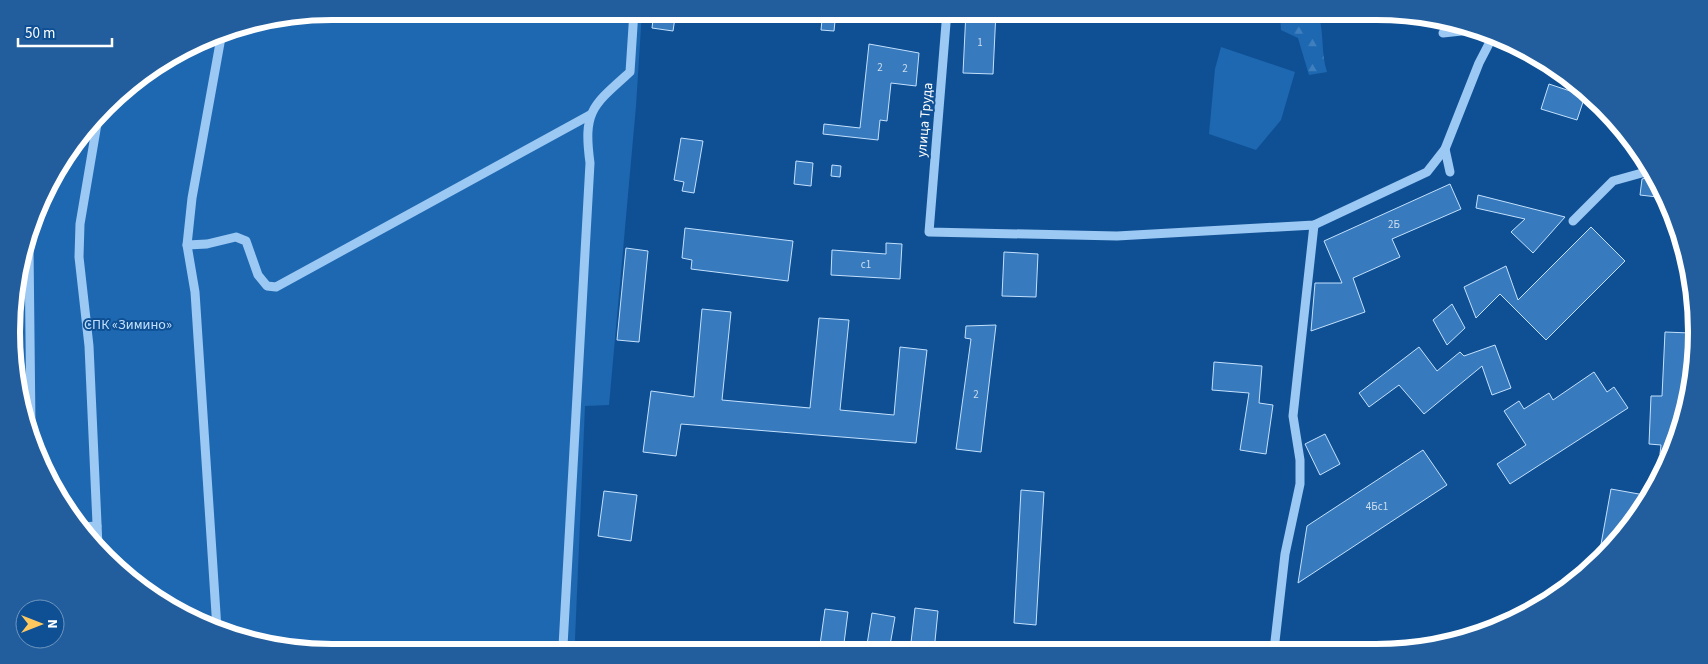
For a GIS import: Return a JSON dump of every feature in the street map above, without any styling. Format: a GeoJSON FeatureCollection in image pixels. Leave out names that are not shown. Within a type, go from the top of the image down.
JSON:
{"type":"FeatureCollection","features":[{"type":"Feature","properties":{"kind":"street"},"geometry":{"type":"LineString","coordinates":[[559,644],[590,173],[586,134],[590,115],[599,99],[630,72],[633,20]]}},
{"type":"Feature","properties":{"kind":"street","name":"улица Труда"},"geometry":{"type":"LineString","coordinates":[[946,20],[929,232],[1117,236],[1314,225]]}},
{"type":"Feature","properties":{"kind":"street"},"geometry":{"type":"LineString","coordinates":[[1443,33],[1458,31]]}},
{"type":"Feature","properties":{"kind":"street"},"geometry":{"type":"LineString","coordinates":[[216,621],[195,292],[186,245],[192,198],[220,41]]}},
{"type":"Feature","properties":{"kind":"street"},"geometry":{"type":"LineString","coordinates":[[1275,644],[1285,554],[1300,484],[1300,460],[1293,416],[1314,225],[1427,172],[1445,149],[1490,42]]}},
{"type":"Feature","properties":{"kind":"street"},"geometry":{"type":"LineString","coordinates":[[186,245],[207,244],[236,237],[246,241],[258,275],[267,286],[276,287],[590,115]]}},
{"type":"Feature","properties":{"kind":"street"},"geometry":{"type":"LineString","coordinates":[[97,127],[80,224],[79,257],[89,346],[98,539]]}},
{"type":"Feature","properties":{"kind":"street"},"geometry":{"type":"LineString","coordinates":[[1445,149],[1450,172]]}},
{"type":"Feature","properties":{"kind":"street"},"geometry":{"type":"LineString","coordinates":[[1573,222],[1613,181],[1644,172]]}},
{"type":"Feature","properties":{"kind":"street"},"geometry":{"type":"LineString","coordinates":[[29,258],[31,412]]}},
{"type":"Feature","properties":{"kind":"street"},"geometry":{"type":"LineString","coordinates":[[88,527],[97,526]]}},
{"type":"Feature","properties":{"kind":"green space","name":"СПК «Зимино»"},"geometry":{"type":"Polygon","coordinates":[[[332,20],[641,20],[636,106],[609,405],[585,406],[576,644],[332,644],[271,638],[213,620],[176,602],[126,567],[84,522],[52,470],[31,413],[26,393],[21,352],[20,332],[23,291],[26,271],[37,232],[52,194],[62,176],[97,126],[142,84],[176,62],[213,44],[251,31],[291,23],[332,20]]]}},
{"type":"Feature","properties":{"kind":"green space"},"geometry":{"type":"Polygon","coordinates":[[[1280,20],[1320,20],[1327,72],[1309,75],[1298,38],[1281,30],[1280,20]]]}},
{"type":"Feature","properties":{"kind":"green space"},"geometry":{"type":"Polygon","coordinates":[[[1221,47],[1295,72],[1281,120],[1256,150],[1209,134],[1215,69],[1221,47]]]}},
{"type":"Feature","properties":{"kind":"building"},"geometry":{"type":"Polygon","coordinates":[[[653,20],[675,20],[673,31],[652,28],[653,20]]]}},
{"type":"Feature","properties":{"kind":"building"},"geometry":{"type":"Polygon","coordinates":[[[822,20],[835,21],[834,31],[821,30],[822,20]]]}},
{"type":"Feature","properties":{"kind":"building"},"geometry":{"type":"Polygon","coordinates":[[[966,20],[996,20],[993,74],[963,73],[966,20]]]}},
{"type":"Feature","properties":{"kind":"building"},"geometry":{"type":"Polygon","coordinates":[[[869,44],[919,53],[916,86],[891,83],[887,121],[880,120],[878,140],[823,134],[824,124],[860,128],[869,44]]]}},
{"type":"Feature","properties":{"kind":"building"},"geometry":{"type":"Polygon","coordinates":[[[1549,84],[1578,94],[1584,99],[1577,120],[1541,109],[1549,84]]]}},
{"type":"Feature","properties":{"kind":"building"},"geometry":{"type":"Polygon","coordinates":[[[681,138],[703,141],[694,193],[682,191],[684,182],[674,180],[681,138]]]}},
{"type":"Feature","properties":{"kind":"building"},"geometry":{"type":"Polygon","coordinates":[[[796,161],[813,163],[811,186],[794,184],[796,161]]]}},
{"type":"Feature","properties":{"kind":"building"},"geometry":{"type":"Polygon","coordinates":[[[832,165],[841,166],[840,177],[831,176],[832,165]]]}},
{"type":"Feature","properties":{"kind":"building"},"geometry":{"type":"Polygon","coordinates":[[[1647,178],[1657,197],[1640,195],[1642,179],[1647,178]]]}},
{"type":"Feature","properties":{"kind":"building"},"geometry":{"type":"Polygon","coordinates":[[[1450,184],[1461,209],[1392,239],[1400,257],[1353,278],[1365,312],[1311,331],[1315,283],[1342,283],[1324,241],[1450,184]]]}},
{"type":"Feature","properties":{"kind":"building"},"geometry":{"type":"Polygon","coordinates":[[[1478,195],[1565,217],[1533,253],[1511,232],[1525,219],[1476,208],[1478,195]]]}},
{"type":"Feature","properties":{"kind":"building"},"geometry":{"type":"Polygon","coordinates":[[[1591,227],[1625,261],[1546,340],[1500,294],[1476,318],[1464,287],[1506,266],[1518,300],[1591,227]]]}},
{"type":"Feature","properties":{"kind":"building"},"geometry":{"type":"Polygon","coordinates":[[[685,228],[793,241],[788,281],[691,269],[692,260],[682,258],[685,228]]]}},
{"type":"Feature","properties":{"kind":"building"},"geometry":{"type":"Polygon","coordinates":[[[886,243],[902,244],[900,279],[831,275],[832,250],[886,254],[886,243]]]}},
{"type":"Feature","properties":{"kind":"building"},"geometry":{"type":"Polygon","coordinates":[[[626,248],[648,251],[639,342],[617,340],[626,248]]]}},
{"type":"Feature","properties":{"kind":"building"},"geometry":{"type":"Polygon","coordinates":[[[1004,252],[1038,254],[1036,297],[1002,296],[1004,252]]]}},
{"type":"Feature","properties":{"kind":"building"},"geometry":{"type":"Polygon","coordinates":[[[1452,304],[1465,328],[1447,345],[1433,320],[1452,304]]]}},
{"type":"Feature","properties":{"kind":"building"},"geometry":{"type":"Polygon","coordinates":[[[702,309],[731,312],[722,400],[810,408],[819,318],[849,320],[840,410],[894,415],[900,347],[927,350],[916,443],[681,424],[676,456],[643,452],[651,391],[694,397],[702,309]]]}},
{"type":"Feature","properties":{"kind":"building"},"geometry":{"type":"Polygon","coordinates":[[[996,325],[981,452],[956,449],[971,339],[965,338],[966,326],[996,325]]]}},
{"type":"Feature","properties":{"kind":"building"},"geometry":{"type":"Polygon","coordinates":[[[1665,332],[1688,333],[1682,393],[1671,432],[1663,454],[1660,454],[1661,445],[1649,444],[1651,396],[1662,396],[1665,332]]]}},
{"type":"Feature","properties":{"kind":"building"},"geometry":{"type":"Polygon","coordinates":[[[1495,345],[1511,388],[1492,395],[1482,366],[1424,414],[1399,385],[1369,407],[1359,393],[1419,347],[1437,371],[1460,352],[1464,356],[1495,345]]]}},
{"type":"Feature","properties":{"kind":"building"},"geometry":{"type":"Polygon","coordinates":[[[1214,362],[1262,366],[1259,403],[1273,405],[1266,454],[1240,450],[1249,393],[1212,390],[1214,362]]]}},
{"type":"Feature","properties":{"kind":"building"},"geometry":{"type":"Polygon","coordinates":[[[1594,372],[1607,392],[1614,387],[1628,408],[1510,484],[1497,464],[1526,445],[1504,411],[1519,401],[1524,409],[1549,393],[1553,400],[1594,372]]]}},
{"type":"Feature","properties":{"kind":"building"},"geometry":{"type":"Polygon","coordinates":[[[1325,434],[1340,464],[1320,475],[1305,444],[1325,434]]]}},
{"type":"Feature","properties":{"kind":"building"},"geometry":{"type":"Polygon","coordinates":[[[1423,450],[1447,485],[1298,583],[1307,526],[1423,450]]]}},
{"type":"Feature","properties":{"kind":"building"},"geometry":{"type":"Polygon","coordinates":[[[1611,489],[1642,495],[1624,522],[1600,550],[1611,489]]]}},
{"type":"Feature","properties":{"kind":"building"},"geometry":{"type":"Polygon","coordinates":[[[1021,490],[1044,492],[1036,625],[1014,623],[1021,490]]]}},
{"type":"Feature","properties":{"kind":"building"},"geometry":{"type":"Polygon","coordinates":[[[604,491],[637,495],[631,541],[598,536],[604,491]]]}},
{"type":"Feature","properties":{"kind":"building"},"geometry":{"type":"Polygon","coordinates":[[[915,608],[938,611],[935,644],[911,644],[915,608]]]}},
{"type":"Feature","properties":{"kind":"building"},"geometry":{"type":"Polygon","coordinates":[[[825,609],[848,612],[844,644],[820,644],[825,609]]]}},
{"type":"Feature","properties":{"kind":"building"},"geometry":{"type":"Polygon","coordinates":[[[872,613],[895,617],[890,644],[867,644],[872,613]]]}}]}
